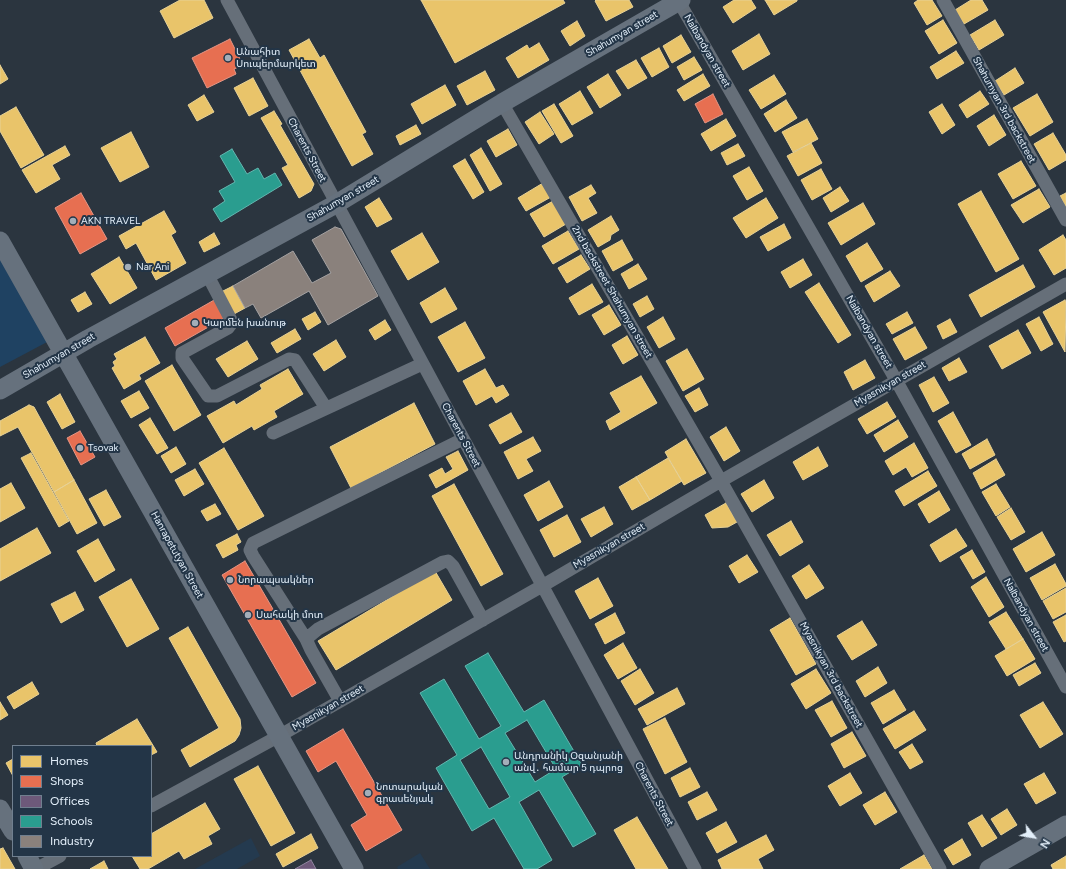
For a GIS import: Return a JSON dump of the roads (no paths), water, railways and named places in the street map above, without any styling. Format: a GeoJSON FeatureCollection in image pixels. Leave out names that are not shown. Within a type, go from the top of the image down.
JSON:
{"type":"FeatureCollection","features":[{"type":"Feature","properties":{"kind":"street","name":"Charents Street"},"geometry":{"type":"LineString","coordinates":[[227,0],[695,869]]}},
{"type":"Feature","properties":{"kind":"street","name":"Shahumyan street"},"geometry":{"type":"LineString","coordinates":[[0,390],[64,353],[336,204],[502,103],[680,0]]}},
{"type":"Feature","properties":{"kind":"street","name":"Nalbandyan street"},"geometry":{"type":"LineString","coordinates":[[680,0],[896,380],[1066,687]]}},
{"type":"Feature","properties":{"kind":"street","name":"Shahumyan 3rd backstreet"},"geometry":{"type":"LineString","coordinates":[[943,0],[1066,220]]}},
{"type":"Feature","properties":{"kind":"street","name":"2nd backstreet Shahumyan street"},"geometry":{"type":"LineString","coordinates":[[502,103],[721,481]]}},
{"type":"Feature","properties":{"kind":"street","name":"Hanrapetutyan Street"},"geometry":{"type":"LineString","coordinates":[[0,241],[354,869]]}},
{"type":"Feature","properties":{"kind":"street"},"geometry":{"type":"LineString","coordinates":[[207,274],[231,320],[231,324],[228,328],[182,353],[182,358],[208,396],[217,396],[289,359],[295,360],[326,408]]}},
{"type":"Feature","properties":{"kind":"street","name":"Myasnikyan street"},"geometry":{"type":"LineString","coordinates":[[152,805],[279,736],[483,620],[896,380],[1066,284]]}},
{"type":"Feature","properties":{"kind":"street"},"geometry":{"type":"LineString","coordinates":[[273,432],[422,364]]}},
{"type":"Feature","properties":{"kind":"street"},"geometry":{"type":"LineString","coordinates":[[340,701],[311,650],[306,638],[253,556],[250,550],[253,543],[463,439]]}},
{"type":"Feature","properties":{"kind":"street","name":"Myasnikyan 3rd backstreet"},"geometry":{"type":"LineString","coordinates":[[721,481],[940,869]]}},
{"type":"Feature","properties":{"kind":"street"},"geometry":{"type":"LineString","coordinates":[[306,638],[318,629],[443,562],[448,561],[453,566],[483,620]]}},
{"type":"Feature","properties":{"kind":"street"},"geometry":{"type":"LineString","coordinates":[[0,808],[12,829]]}},
{"type":"Feature","properties":{"kind":"street"},"geometry":{"type":"LineString","coordinates":[[989,869],[1066,825]]}},
{"type":"Feature","properties":{"kind":"street"},"geometry":{"type":"LineString","coordinates":[[28,857],[35,869],[58,857]]}},
{"type":"Feature","properties":{"kind":"place","name":"Անահիտ Սուպերմարկետ"},"geometry":{"type":"Point","coordinates":[228,58]}},
{"type":"Feature","properties":{"kind":"place","name":"AKN TRAVEL"},"geometry":{"type":"Point","coordinates":[73,221]}},
{"type":"Feature","properties":{"kind":"place","name":"Nar Ani"},"geometry":{"type":"Point","coordinates":[128,267]}},
{"type":"Feature","properties":{"kind":"place","name":"Կարմեն խանութ"},"geometry":{"type":"Point","coordinates":[195,323]}},
{"type":"Feature","properties":{"kind":"place","name":"Tsovak"},"geometry":{"type":"Point","coordinates":[80,448]}},
{"type":"Feature","properties":{"kind":"place","name":"Նորապսակներ"},"geometry":{"type":"Point","coordinates":[230,580]}},
{"type":"Feature","properties":{"kind":"place","name":"Սահակի մոտ"},"geometry":{"type":"Point","coordinates":[248,615]}},
{"type":"Feature","properties":{"kind":"place","name":"Անդրանիկ Օզանյանի անվ․ համար 5 դպրոց"},"geometry":{"type":"Point","coordinates":[506,762]}},
{"type":"Feature","properties":{"kind":"place","name":"Նոտարական գրասենյակ"},"geometry":{"type":"Point","coordinates":[368,793]}}]}
